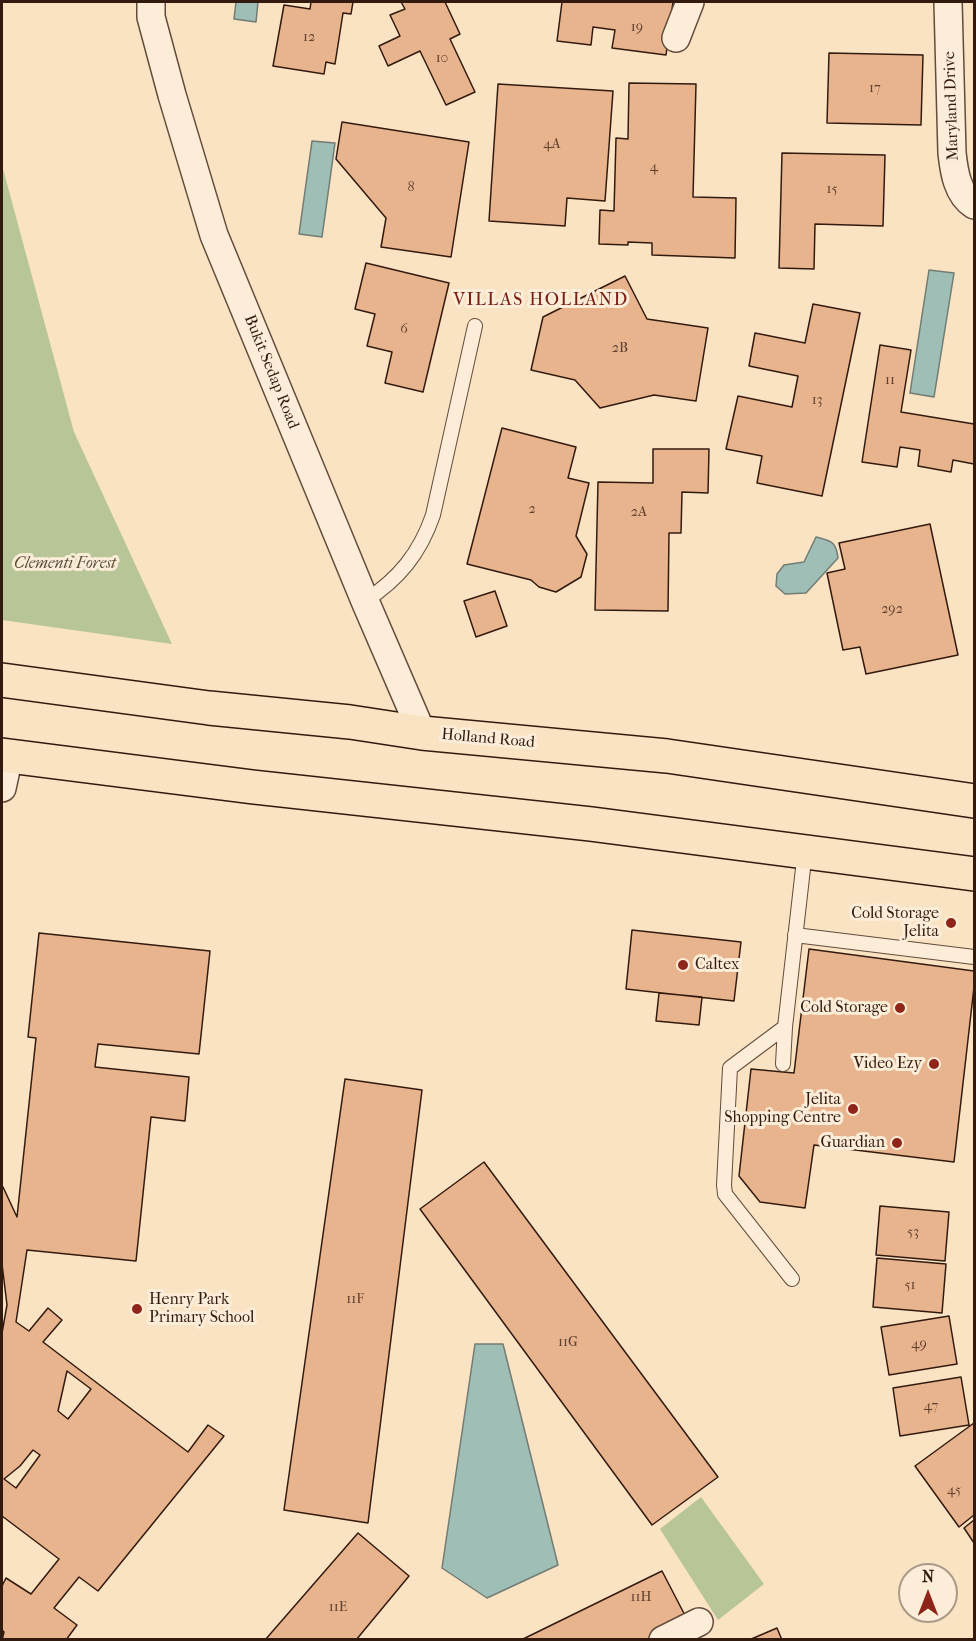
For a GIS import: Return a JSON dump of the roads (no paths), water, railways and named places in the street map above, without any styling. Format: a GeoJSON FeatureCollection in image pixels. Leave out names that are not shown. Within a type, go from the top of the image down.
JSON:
{"type":"FeatureCollection","features":[{"type":"Feature","properties":{"kind":"main road","name":"Holland Road"},"geometry":{"type":"LineString","coordinates":[[2,680],[208,708],[350,722],[422,733],[667,756],[975,801]]}},
{"type":"Feature","properties":{"kind":"main road"},"geometry":{"type":"LineString","coordinates":[[4,753],[253,787],[408,803],[975,873]]}},
{"type":"Feature","properties":{"kind":"main road"},"geometry":{"type":"LineString","coordinates":[[910,791],[975,826]]}},
{"type":"Feature","properties":{"kind":"street","name":"Bukit Sedap Road"},"geometry":{"type":"LineString","coordinates":[[151,2],[151,17],[172,95],[214,235],[422,733]]}},
{"type":"Feature","properties":{"kind":"street"},"geometry":{"type":"LineString","coordinates":[[676,38],[690,2]]}},
{"type":"Feature","properties":{"kind":"street","name":"Maryland Drive"},"geometry":{"type":"LineString","coordinates":[[948,2],[952,153],[955,174],[961,190],[975,205]]}},
{"type":"Feature","properties":{"kind":"street"},"geometry":{"type":"LineString","coordinates":[[2,788],[4,753]]}},
{"type":"Feature","properties":{"kind":"street"},"geometry":{"type":"LineString","coordinates":[[663,1640],[699,1622]]}},
{"type":"Feature","properties":{"kind":"lane"},"geometry":{"type":"LineString","coordinates":[[365,601],[384,589],[406,567],[426,537],[433,515],[475,326]]}},
{"type":"Feature","properties":{"kind":"lane"},"geometry":{"type":"LineString","coordinates":[[783,1064],[785,1027],[805,851]]}},
{"type":"Feature","properties":{"kind":"lane"},"geometry":{"type":"LineString","coordinates":[[795,935],[975,957]]}},
{"type":"Feature","properties":{"kind":"lane"},"geometry":{"type":"LineString","coordinates":[[785,1027],[730,1068],[723,1185],[724,1194],[792,1279]]}},
{"type":"Feature","properties":{"kind":"water"},"geometry":{"type":"Polygon","coordinates":[[[236,2],[258,2],[256,22],[234,19],[236,2]]]}},
{"type":"Feature","properties":{"kind":"water"},"geometry":{"type":"Polygon","coordinates":[[[312,141],[335,143],[322,237],[299,234],[312,141]]]}},
{"type":"Feature","properties":{"kind":"water"},"geometry":{"type":"Polygon","coordinates":[[[929,270],[954,273],[934,397],[910,393],[929,270]]]}},
{"type":"Feature","properties":{"kind":"water"},"geometry":{"type":"Polygon","coordinates":[[[816,537],[832,543],[836,548],[838,558],[806,593],[785,594],[776,586],[777,574],[784,565],[804,562],[816,537]]]}},
{"type":"Feature","properties":{"kind":"water"},"geometry":{"type":"Polygon","coordinates":[[[475,1344],[503,1344],[558,1565],[487,1598],[442,1568],[475,1344]]]}},
{"type":"Feature","properties":{"kind":"place","name":"Cold Storage Jelita"},"geometry":{"type":"Point","coordinates":[951,923]}},
{"type":"Feature","properties":{"kind":"place","name":"Caltex"},"geometry":{"type":"Point","coordinates":[683,965]}},
{"type":"Feature","properties":{"kind":"place","name":"Cold Storage"},"geometry":{"type":"Point","coordinates":[900,1008]}},
{"type":"Feature","properties":{"kind":"place","name":"Video Ezy"},"geometry":{"type":"Point","coordinates":[934,1064]}},
{"type":"Feature","properties":{"kind":"place","name":"Jelita Shopping Centre"},"geometry":{"type":"Point","coordinates":[853,1109]}},
{"type":"Feature","properties":{"kind":"place","name":"Guardian"},"geometry":{"type":"Point","coordinates":[897,1143]}},
{"type":"Feature","properties":{"kind":"place","name":"Henry Park Primary School"},"geometry":{"type":"Point","coordinates":[137,1309]}},
{"type":"Feature","properties":{"kind":"district","name":"VILLAS HOLLAND"},"geometry":{"type":"Point","coordinates":[541,301]}},
{"type":"Feature","properties":{"kind":"park label","name":"Clementi Forest"},"geometry":{"type":"Point","coordinates":[65,564]}}]}
